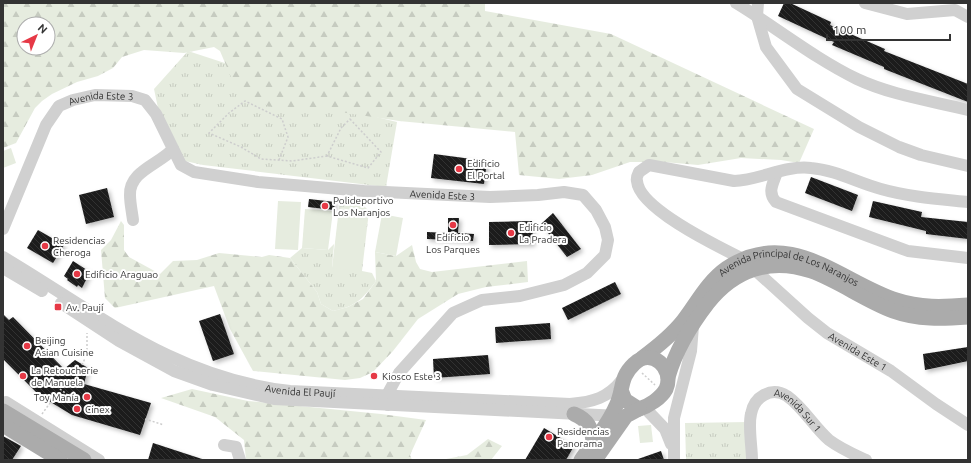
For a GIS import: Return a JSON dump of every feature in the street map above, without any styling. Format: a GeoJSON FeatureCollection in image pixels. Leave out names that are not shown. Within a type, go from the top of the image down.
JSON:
{"type":"FeatureCollection","features":[{"type":"Feature","properties":{"kind":"main road","name":"Avenida Principal de Los Naranjos"},"geometry":{"type":"LineString","coordinates":[[581,460],[616,407],[622,385],[629,369],[640,363],[672,334],[714,280],[726,269],[749,264],[770,254],[795,256],[819,262],[895,300],[921,306],[968,305]]}},
{"type":"Feature","properties":{"kind":"main road","name":"Avenida Principal de Los Naranjos"},"geometry":{"type":"LineString","coordinates":[[749,264],[763,266],[787,266],[810,271],[880,305],[907,315],[932,319],[968,317]]}},
{"type":"Feature","properties":{"kind":"main road","name":"Avenida Principal de Los Naranjos"},"geometry":{"type":"LineString","coordinates":[[595,460],[626,416],[642,408],[663,393],[678,350],[693,325],[722,287],[740,274],[749,264]]}},
{"type":"Feature","properties":{"kind":"main road"},"geometry":{"type":"LineString","coordinates":[[640,363],[650,358],[659,362],[666,370],[665,384]]}},
{"type":"Feature","properties":{"kind":"main road"},"geometry":{"type":"LineString","coordinates":[[622,385],[625,400],[642,408]]}},
{"type":"Feature","properties":{"kind":"main road"},"geometry":{"type":"LineString","coordinates":[[3,411],[84,460]]}},
{"type":"Feature","properties":{"kind":"main road"},"geometry":{"type":"LineString","coordinates":[[574,414],[584,419],[590,426],[593,442]]}},
{"type":"Feature","properties":{"kind":"main road"},"geometry":{"type":"LineString","coordinates":[[3,425],[60,460]]}},
{"type":"Feature","properties":{"kind":"street"},"geometry":{"type":"LineString","coordinates":[[736,3],[823,61],[858,79],[887,89],[968,110]]}},
{"type":"Feature","properties":{"kind":"street"},"geometry":{"type":"LineString","coordinates":[[758,3],[757,16],[766,47],[797,89],[859,127],[899,147],[922,155],[968,166]]}},
{"type":"Feature","properties":{"kind":"street"},"geometry":{"type":"LineString","coordinates":[[865,3],[907,14],[955,10],[968,17]]}},
{"type":"Feature","properties":{"kind":"street","name":"Avenida Este 3"},"geometry":{"type":"LineString","coordinates":[[3,229],[46,125],[59,106],[95,95],[132,96],[145,100],[156,114],[168,134],[173,149],[181,164],[194,172],[258,182],[364,191],[490,197],[538,195],[564,192],[583,195],[596,210],[608,240],[605,255],[586,273],[564,285],[520,296],[482,300],[453,313],[399,373],[387,400]]}},
{"type":"Feature","properties":{"kind":"street"},"geometry":{"type":"LineString","coordinates":[[133,220],[129,194],[132,184],[137,176],[167,155],[173,149]]}},
{"type":"Feature","properties":{"kind":"street","name":"Avenida Este 1"},"geometry":{"type":"LineString","coordinates":[[968,202],[902,195],[829,171],[797,167],[745,180],[734,181],[649,165],[638,172],[636,180],[644,196],[666,217],[749,264],[808,318],[827,333],[891,371],[968,425]]}},
{"type":"Feature","properties":{"kind":"street"},"geometry":{"type":"LineString","coordinates":[[777,172],[770,191],[771,196],[776,202],[908,251],[968,258]]}},
{"type":"Feature","properties":{"kind":"street","name":"Avenida El Paují"},"geometry":{"type":"LineString","coordinates":[[3,257],[126,335],[201,371],[237,381],[277,389],[387,400],[574,414],[626,416]]}},
{"type":"Feature","properties":{"kind":"street","name":"Avenida El Paují"},"geometry":{"type":"LineString","coordinates":[[3,268],[57,300],[119,341],[174,371],[230,390],[288,401],[387,400],[579,403],[593,401],[606,396],[622,385]]}},
{"type":"Feature","properties":{"kind":"street"},"geometry":{"type":"LineString","coordinates":[[674,457],[674,418],[690,351],[693,325]]}},
{"type":"Feature","properties":{"kind":"street"},"geometry":{"type":"LineString","coordinates":[[665,384],[674,418]]}},
{"type":"Feature","properties":{"kind":"street","name":"Avenida Sur 1"},"geometry":{"type":"LineString","coordinates":[[752,460],[751,414],[759,399],[765,393],[772,391],[788,397],[828,439],[842,450],[866,460]]}},
{"type":"Feature","properties":{"kind":"street"},"geometry":{"type":"LineString","coordinates":[[3,404],[6,402],[99,460]]}},
{"type":"Feature","properties":{"kind":"street"},"geometry":{"type":"LineString","coordinates":[[642,408],[665,429],[674,457]]}},
{"type":"Feature","properties":{"kind":"street"},"geometry":{"type":"LineString","coordinates":[[224,445],[236,446],[240,460]]}},
{"type":"Feature","properties":{"kind":"path"},"geometry":{"type":"LineString","coordinates":[[279,160],[288,137],[282,119],[245,101],[229,113],[209,133],[241,147],[262,159],[292,161],[327,156],[368,168],[374,163],[381,152],[350,119],[341,128],[327,156]]}},
{"type":"Feature","properties":{"kind":"path"},"geometry":{"type":"LineString","coordinates":[[82,364],[87,354],[87,331]]}},
{"type":"Feature","properties":{"kind":"path"},"geometry":{"type":"LineString","coordinates":[[640,363],[665,384]]}},
{"type":"Feature","properties":{"kind":"path"},"geometry":{"type":"LineString","coordinates":[[60,389],[69,396]]}},
{"type":"Feature","properties":{"kind":"path"},"geometry":{"type":"LineString","coordinates":[[41,416],[50,403]]}},
{"type":"Feature","properties":{"kind":"path"},"geometry":{"type":"LineString","coordinates":[[145,419],[164,425]]}},
{"type":"Feature","properties":{"kind":"green space"},"geometry":{"type":"Polygon","coordinates":[[[3,3],[485,3],[485,11],[611,34],[814,129],[799,163],[781,160],[741,158],[698,165],[664,162],[630,162],[592,175],[559,179],[519,175],[515,132],[399,121],[327,110],[283,109],[268,106],[244,92],[231,77],[220,51],[214,47],[184,53],[144,50],[122,57],[113,68],[98,76],[77,82],[52,94],[42,101],[35,108],[16,143],[3,148],[3,3]]]}},
{"type":"Feature","properties":{"kind":"green space"},"geometry":{"type":"Polygon","coordinates":[[[188,51],[264,76],[294,97],[397,122],[386,187],[203,165],[185,161],[158,108],[154,89],[188,51]]]}},
{"type":"Feature","properties":{"kind":"green space"},"geometry":{"type":"Polygon","coordinates":[[[11,148],[16,163],[3,168],[3,151],[11,148]]]}},
{"type":"Feature","properties":{"kind":"green space"},"geometry":{"type":"Polygon","coordinates":[[[278,201],[301,202],[298,250],[275,249],[278,201]]]}},
{"type":"Feature","properties":{"kind":"green space"},"geometry":{"type":"Polygon","coordinates":[[[340,201],[363,205],[369,211],[362,271],[372,273],[376,281],[367,293],[358,301],[347,307],[333,311],[321,304],[317,292],[290,258],[302,248],[328,250],[334,244],[332,268],[368,212],[339,208],[340,201]]]}},
{"type":"Feature","properties":{"kind":"green space"},"geometry":{"type":"Polygon","coordinates":[[[339,208],[368,212],[361,271],[332,268],[339,208]]]}},
{"type":"Feature","properties":{"kind":"green space"},"geometry":{"type":"Polygon","coordinates":[[[305,209],[333,211],[328,250],[302,248],[305,209]]]}},
{"type":"Feature","properties":{"kind":"green space"},"geometry":{"type":"Polygon","coordinates":[[[382,214],[403,218],[396,256],[375,252],[382,214]]]}},
{"type":"Feature","properties":{"kind":"green space"},"geometry":{"type":"Polygon","coordinates":[[[121,221],[124,225],[124,250],[129,257],[160,274],[173,261],[197,260],[219,253],[262,257],[269,255],[290,258],[317,292],[321,304],[333,311],[348,307],[363,299],[376,281],[375,252],[396,256],[412,245],[416,262],[420,269],[432,272],[527,261],[528,282],[486,287],[458,294],[418,319],[393,351],[373,372],[360,378],[345,380],[253,371],[230,329],[214,286],[115,308],[105,298],[101,250],[111,240],[121,221]]]}},
{"type":"Feature","properties":{"kind":"green space"},"geometry":{"type":"Polygon","coordinates":[[[192,389],[248,401],[426,420],[410,455],[412,460],[246,460],[244,440],[215,417],[161,398],[192,389]]]}},
{"type":"Feature","properties":{"kind":"green space"},"geometry":{"type":"Polygon","coordinates":[[[748,422],[749,460],[686,460],[685,423],[748,422]]]}},
{"type":"Feature","properties":{"kind":"green space"},"geometry":{"type":"Polygon","coordinates":[[[651,425],[653,442],[640,443],[638,426],[651,425]]]}},
{"type":"Feature","properties":{"kind":"green space"},"geometry":{"type":"Polygon","coordinates":[[[488,439],[502,446],[491,460],[441,460],[467,455],[488,439]]]}},
{"type":"Feature","properties":{"kind":"building"},"geometry":{"type":"Polygon","coordinates":[[[784,3],[790,3],[831,22],[830,25],[885,49],[884,51],[968,84],[968,102],[884,69],[884,67],[832,45],[834,42],[778,16],[784,3]]]}},
{"type":"Feature","properties":{"kind":"building","name":"Edificio El Portal"},"geometry":{"type":"Polygon","coordinates":[[[434,154],[487,161],[484,184],[431,178],[434,154]]]}},
{"type":"Feature","properties":{"kind":"building"},"geometry":{"type":"Polygon","coordinates":[[[811,177],[858,195],[852,211],[805,193],[811,177]]]}},
{"type":"Feature","properties":{"kind":"building"},"geometry":{"type":"Polygon","coordinates":[[[107,188],[114,217],[86,224],[79,195],[107,188]]]}},
{"type":"Feature","properties":{"kind":"building"},"geometry":{"type":"Polygon","coordinates":[[[309,199],[335,202],[334,210],[308,207],[309,199]]]}},
{"type":"Feature","properties":{"kind":"building"},"geometry":{"type":"Polygon","coordinates":[[[873,201],[922,212],[921,217],[968,222],[968,239],[926,234],[926,231],[869,217],[873,201]]]}},
{"type":"Feature","properties":{"kind":"building"},"geometry":{"type":"Polygon","coordinates":[[[553,213],[581,249],[567,257],[541,224],[553,213]]]}},
{"type":"Feature","properties":{"kind":"building","name":"Edificio Los Parques"},"geometry":{"type":"Polygon","coordinates":[[[448,218],[459,218],[458,233],[474,234],[473,241],[427,239],[427,232],[448,233],[448,218]]]}},
{"type":"Feature","properties":{"kind":"building","name":"Edificio La Pradera"},"geometry":{"type":"Polygon","coordinates":[[[532,221],[533,244],[489,245],[489,222],[532,221]]]}},
{"type":"Feature","properties":{"kind":"building","name":"Residencias Cheroga"},"geometry":{"type":"Polygon","coordinates":[[[38,230],[64,245],[53,263],[27,248],[38,230]]]}},
{"type":"Feature","properties":{"kind":"building","name":"Edificio Araguao"},"geometry":{"type":"Polygon","coordinates":[[[73,261],[90,272],[82,288],[78,285],[77,287],[64,276],[73,261]]]}},
{"type":"Feature","properties":{"kind":"building"},"geometry":{"type":"Polygon","coordinates":[[[615,282],[621,294],[568,320],[562,308],[615,282]]]}},
{"type":"Feature","properties":{"kind":"building"},"geometry":{"type":"Polygon","coordinates":[[[3,314],[9,320],[13,317],[64,369],[75,360],[88,368],[84,384],[151,403],[140,435],[72,415],[39,395],[3,359],[3,314]]]}},
{"type":"Feature","properties":{"kind":"building"},"geometry":{"type":"Polygon","coordinates":[[[220,314],[234,354],[213,361],[199,321],[220,314]]]}},
{"type":"Feature","properties":{"kind":"building"},"geometry":{"type":"Polygon","coordinates":[[[550,323],[551,339],[496,343],[495,327],[550,323]]]}},
{"type":"Feature","properties":{"kind":"building"},"geometry":{"type":"Polygon","coordinates":[[[968,347],[968,361],[925,370],[923,354],[968,347]]]}},
{"type":"Feature","properties":{"kind":"building"},"geometry":{"type":"Polygon","coordinates":[[[488,355],[490,374],[434,378],[433,359],[488,355]]]}},
{"type":"Feature","properties":{"kind":"building","name":"Residencias Panorama"},"geometry":{"type":"Polygon","coordinates":[[[544,428],[574,446],[566,460],[525,460],[544,428]]]}},
{"type":"Feature","properties":{"kind":"building"},"geometry":{"type":"Polygon","coordinates":[[[3,436],[21,446],[12,460],[3,460],[3,436]]]}},
{"type":"Feature","properties":{"kind":"building"},"geometry":{"type":"Polygon","coordinates":[[[153,443],[202,459],[202,460],[148,460],[153,443]]]}},
{"type":"Feature","properties":{"kind":"building"},"geometry":{"type":"Polygon","coordinates":[[[661,451],[664,460],[638,459],[661,451]]]}},
{"type":"Feature","properties":{"kind":"place","name":"Edificio El Portal"},"geometry":{"type":"Point","coordinates":[459,169]}},
{"type":"Feature","properties":{"kind":"place","name":"Polideportivo Los Naranjos"},"geometry":{"type":"Point","coordinates":[325,206]}},
{"type":"Feature","properties":{"kind":"place","name":"Edificio Los Parques"},"geometry":{"type":"Point","coordinates":[453,225]}},
{"type":"Feature","properties":{"kind":"place","name":"Edificio La Pradera"},"geometry":{"type":"Point","coordinates":[511,233]}},
{"type":"Feature","properties":{"kind":"place","name":"Residencias Cheroga"},"geometry":{"type":"Point","coordinates":[45,246]}},
{"type":"Feature","properties":{"kind":"place","name":"Edificio Araguao"},"geometry":{"type":"Point","coordinates":[77,274]}},
{"type":"Feature","properties":{"kind":"place","name":"Av. Paují"},"geometry":{"type":"Point","coordinates":[58,307]}},
{"type":"Feature","properties":{"kind":"place","name":"Beijing Asian Cuisine"},"geometry":{"type":"Point","coordinates":[27,346]}},
{"type":"Feature","properties":{"kind":"place","name":"La Retoucherie de Manuela"},"geometry":{"type":"Point","coordinates":[23,376]}},
{"type":"Feature","properties":{"kind":"place","name":"Kiosco Este 3"},"geometry":{"type":"Point","coordinates":[374,376]}},
{"type":"Feature","properties":{"kind":"place","name":"Toy Manía"},"geometry":{"type":"Point","coordinates":[87,397]}},
{"type":"Feature","properties":{"kind":"place","name":"Cinex"},"geometry":{"type":"Point","coordinates":[77,409]}},
{"type":"Feature","properties":{"kind":"place","name":"Residencias Panorama"},"geometry":{"type":"Point","coordinates":[549,437]}}]}
